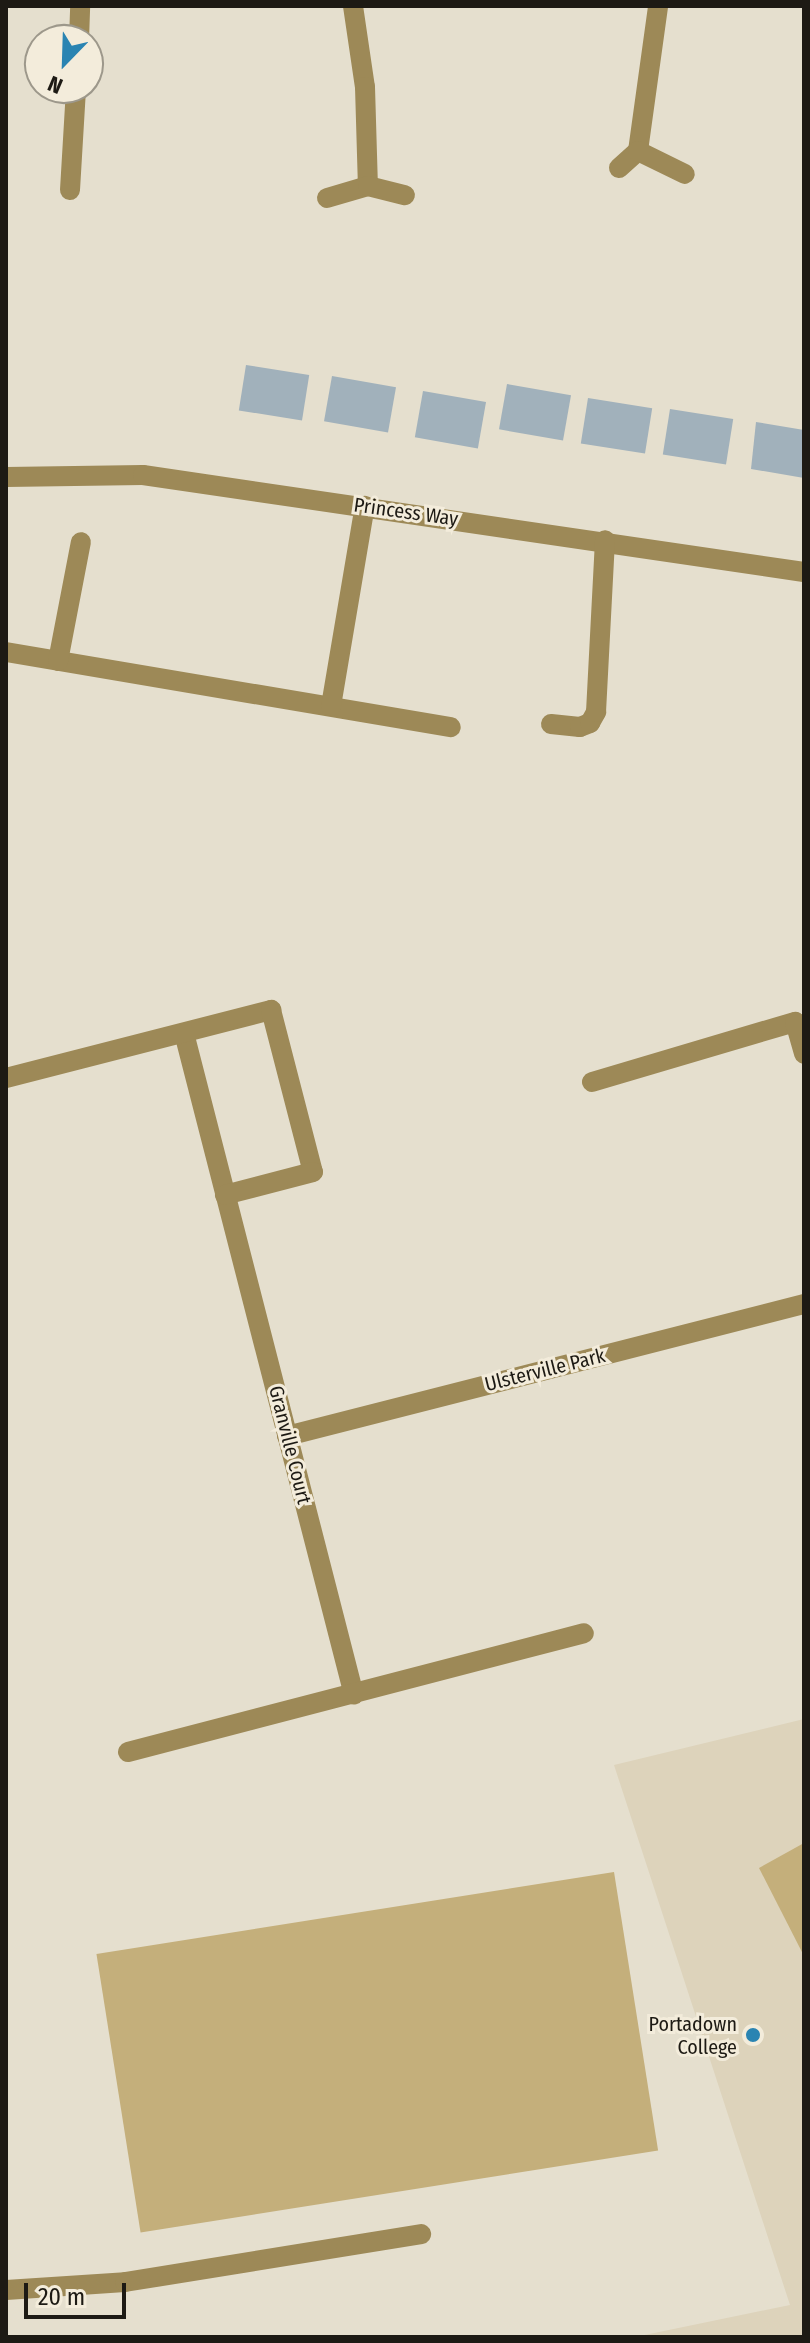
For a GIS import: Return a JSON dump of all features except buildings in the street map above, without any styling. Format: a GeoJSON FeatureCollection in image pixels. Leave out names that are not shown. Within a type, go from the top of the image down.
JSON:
{"type":"FeatureCollection","features":[{"type":"Feature","properties":{"kind":"street"},"geometry":{"type":"LineString","coordinates":[[353,6],[365,87],[368,186]]}},
{"type":"Feature","properties":{"kind":"street"},"geometry":{"type":"LineString","coordinates":[[619,168],[638,151],[658,6]]}},
{"type":"Feature","properties":{"kind":"street"},"geometry":{"type":"LineString","coordinates":[[70,190],[75,104]]}},
{"type":"Feature","properties":{"kind":"street"},"geometry":{"type":"LineString","coordinates":[[638,151],[685,174]]}},
{"type":"Feature","properties":{"kind":"street"},"geometry":{"type":"LineString","coordinates":[[327,198],[368,186],[405,195]]}},
{"type":"Feature","properties":{"kind":"street","name":"Princess Way"},"geometry":{"type":"LineString","coordinates":[[6,477],[143,475],[605,540],[804,572]]}},
{"type":"Feature","properties":{"kind":"street"},"geometry":{"type":"LineString","coordinates":[[331,706],[365,506]]}},
{"type":"Feature","properties":{"kind":"street"},"geometry":{"type":"LineString","coordinates":[[551,724],[580,727],[590,723],[596,712],[605,540]]}},
{"type":"Feature","properties":{"kind":"street"},"geometry":{"type":"LineString","coordinates":[[58,661],[81,542]]}},
{"type":"Feature","properties":{"kind":"street"},"geometry":{"type":"LineString","coordinates":[[6,652],[451,727]]}},
{"type":"Feature","properties":{"kind":"street"},"geometry":{"type":"LineString","coordinates":[[6,1078],[271,1010],[313,1172],[225,1195]]}},
{"type":"Feature","properties":{"kind":"street"},"geometry":{"type":"LineString","coordinates":[[592,1082],[795,1022],[804,1054]]}},
{"type":"Feature","properties":{"kind":"street","name":"Granville Court"},"geometry":{"type":"LineString","coordinates":[[184,1033],[354,1695]]}},
{"type":"Feature","properties":{"kind":"street","name":"Ulsterville Park"},"geometry":{"type":"LineString","coordinates":[[287,1436],[804,1304]]}},
{"type":"Feature","properties":{"kind":"street"},"geometry":{"type":"LineString","coordinates":[[128,1752],[584,1633]]}},
{"type":"Feature","properties":{"kind":"street"},"geometry":{"type":"LineString","coordinates":[[6,2290],[125,2282],[421,2234]]}},
{"type":"Feature","properties":{"kind":"shaded area","name":"Portadown College"},"geometry":{"type":"Polygon","coordinates":[[[804,1719],[804,2337],[635,2337],[790,2305],[614,1765],[804,1719]]]}},
{"type":"Feature","properties":{"kind":"shaded area"},"geometry":{"type":"Polygon","coordinates":[[[804,1843],[804,1956],[759,1868],[804,1843]]]}},
{"type":"Feature","properties":{"kind":"shaded area"},"geometry":{"type":"Polygon","coordinates":[[[614,1872],[658,2151],[141,2232],[96,1954],[614,1872]]]}},
{"type":"Feature","properties":{"kind":"place","name":"Portadown College"},"geometry":{"type":"Point","coordinates":[753,2035]}}]}
